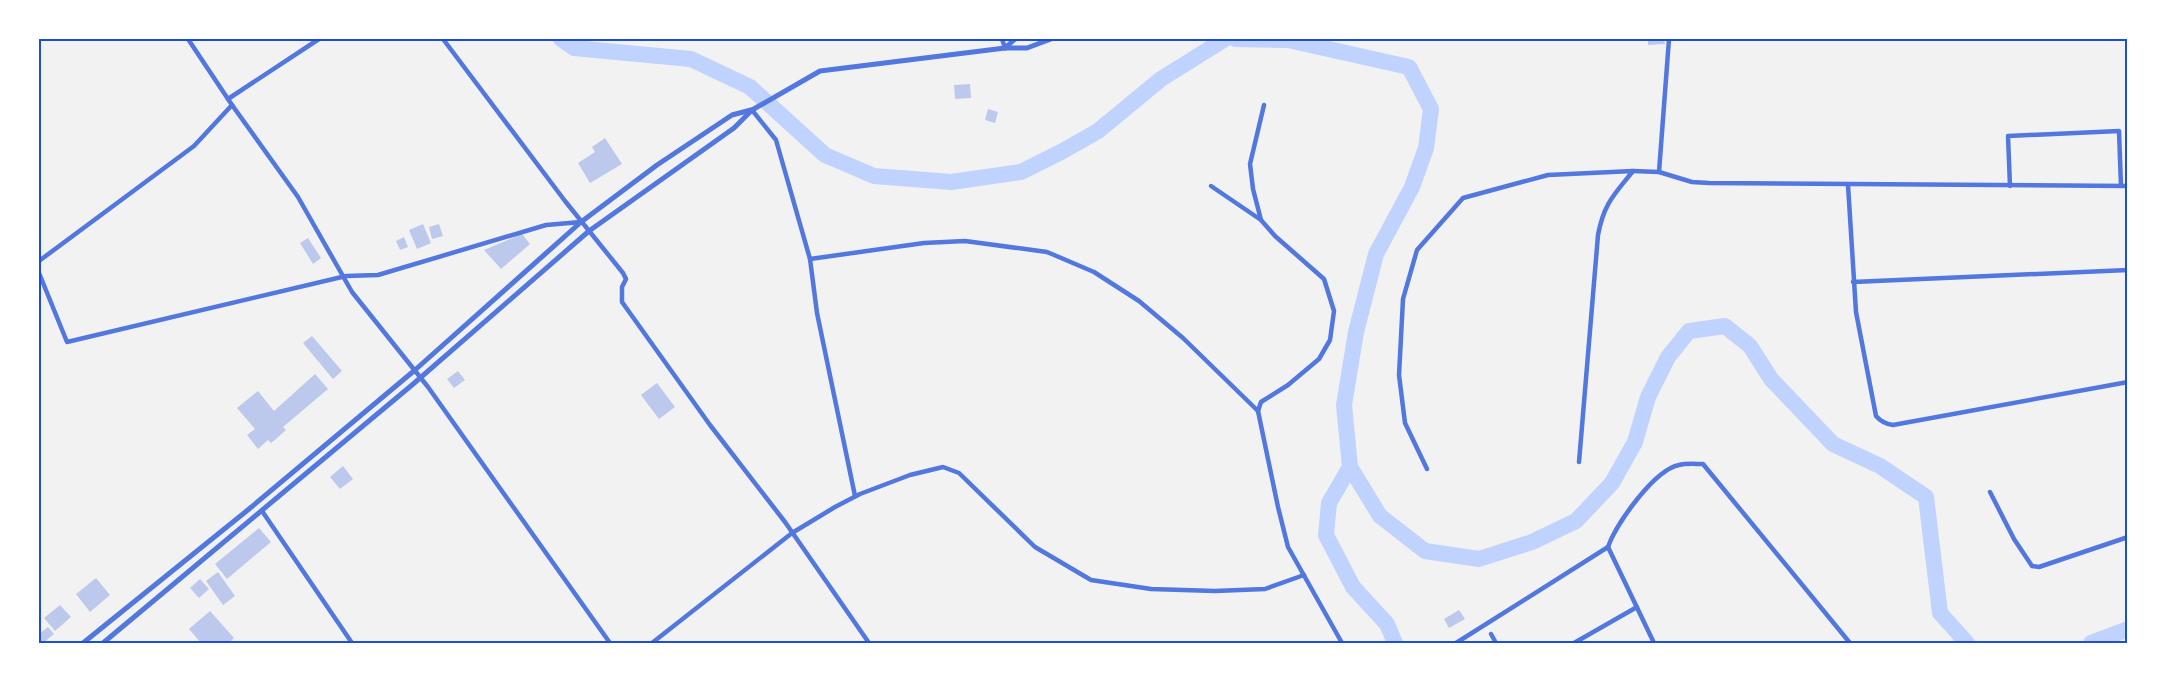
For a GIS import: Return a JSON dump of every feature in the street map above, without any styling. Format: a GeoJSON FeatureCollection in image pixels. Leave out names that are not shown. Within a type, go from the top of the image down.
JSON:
{"type":"FeatureCollection","features":[{"type":"Feature","properties":{"kind":"street"},"geometry":{"type":"LineString","coordinates":[[188,39],[298,197],[342,277],[415,370],[610,643]]}},
{"type":"Feature","properties":{"kind":"street"},"geometry":{"type":"LineString","coordinates":[[228,99],[319,39]]}},
{"type":"Feature","properties":{"kind":"street"},"geometry":{"type":"LineString","coordinates":[[443,39],[626,279],[622,287],[622,302],[710,425],[792,533],[869,643]]}},
{"type":"Feature","properties":{"kind":"street"},"geometry":{"type":"LineString","coordinates":[[1002,39],[1005,48]]}},
{"type":"Feature","properties":{"kind":"street"},"geometry":{"type":"LineString","coordinates":[[1005,48],[1015,39]]}},
{"type":"Feature","properties":{"kind":"street"},"geometry":{"type":"LineString","coordinates":[[103,643],[262,511],[589,231],[734,128],[752,110],[820,71],[1005,48],[1027,48],[1051,39]]}},
{"type":"Feature","properties":{"kind":"street"},"geometry":{"type":"LineString","coordinates":[[1659,172],[1669,39]]}},
{"type":"Feature","properties":{"kind":"street"},"geometry":{"type":"LineString","coordinates":[[39,261],[194,146],[232,105]]}},
{"type":"Feature","properties":{"kind":"street"},"geometry":{"type":"LineString","coordinates":[[1261,220],[1253,189],[1250,164],[1264,105]]}},
{"type":"Feature","properties":{"kind":"street"},"geometry":{"type":"LineString","coordinates":[[83,643],[249,509],[415,370],[581,222],[657,165],[732,115],[752,110]]}},
{"type":"Feature","properties":{"kind":"street"},"geometry":{"type":"LineString","coordinates":[[752,110],[776,140],[810,259],[817,313],[855,496]]}},
{"type":"Feature","properties":{"kind":"street"},"geometry":{"type":"LineString","coordinates":[[2010,186],[2008,136],[2119,131],[2121,186]]}},
{"type":"Feature","properties":{"kind":"street"},"geometry":{"type":"LineString","coordinates":[[1579,462],[1601,215],[1610,200],[1634,171]]}},
{"type":"Feature","properties":{"kind":"street"},"geometry":{"type":"LineString","coordinates":[[1427,469],[1405,423],[1399,375],[1403,299],[1417,250],[1463,198],[1548,175],[1634,171],[1659,172],[1692,182],[1709,183],[2128,186]]}},
{"type":"Feature","properties":{"kind":"street"},"geometry":{"type":"LineString","coordinates":[[1848,185],[1853,282],[1857,312],[1876,416],[1887,424],[1893,425],[2128,382]]}},
{"type":"Feature","properties":{"kind":"street"},"geometry":{"type":"LineString","coordinates":[[1211,186],[1261,220],[1275,236],[1324,279],[1334,311],[1330,340],[1319,359],[1288,386],[1261,402],[1258,411],[1288,547],[1342,643]]}},
{"type":"Feature","properties":{"kind":"street"},"geometry":{"type":"LineString","coordinates":[[39,273],[68,342],[342,277],[378,275],[546,225],[581,222]]}},
{"type":"Feature","properties":{"kind":"street"},"geometry":{"type":"LineString","coordinates":[[810,259],[924,243],[965,241],[1047,252],[1094,272],[1139,300],[1184,338],[1258,411]]}},
{"type":"Feature","properties":{"kind":"street"},"geometry":{"type":"LineString","coordinates":[[1853,282],[2128,270]]}},
{"type":"Feature","properties":{"kind":"street"},"geometry":{"type":"LineString","coordinates":[[1456,643],[1608,547],[1613,533],[1659,476],[1677,465],[1703,464],[1850,643]]}},
{"type":"Feature","properties":{"kind":"street"},"geometry":{"type":"LineString","coordinates":[[652,643],[792,533],[855,496],[910,475],[943,467],[959,473],[1035,547],[1091,580],[1151,589],[1215,591],[1264,589],[1304,575]]}},
{"type":"Feature","properties":{"kind":"street"},"geometry":{"type":"LineString","coordinates":[[1990,492],[2032,567],[2039,567],[2128,537]]}},
{"type":"Feature","properties":{"kind":"street"},"geometry":{"type":"LineString","coordinates":[[262,511],[352,643]]}},
{"type":"Feature","properties":{"kind":"street"},"geometry":{"type":"LineString","coordinates":[[1608,547],[1654,643]]}},
{"type":"Feature","properties":{"kind":"street"},"geometry":{"type":"LineString","coordinates":[[1574,643],[1637,608]]}},
{"type":"Feature","properties":{"kind":"street"},"geometry":{"type":"LineString","coordinates":[[1491,634],[1496,643]]}},
{"type":"Feature","properties":{"kind":"building"},"geometry":{"type":"Polygon","coordinates":[[[1648,39],[1664,39],[1665,44],[1648,45],[1648,39]]]}},
{"type":"Feature","properties":{"kind":"building"},"geometry":{"type":"Polygon","coordinates":[[[970,84],[971,98],[955,99],[954,85],[970,84]]]}},
{"type":"Feature","properties":{"kind":"building"},"geometry":{"type":"Polygon","coordinates":[[[988,109],[998,112],[995,123],[985,120],[988,109]]]}},
{"type":"Feature","properties":{"kind":"building"},"geometry":{"type":"Polygon","coordinates":[[[605,138],[622,164],[590,183],[578,163],[595,152],[592,147],[605,138]]]}},
{"type":"Feature","properties":{"kind":"building"},"geometry":{"type":"Polygon","coordinates":[[[423,224],[431,243],[417,249],[409,230],[423,224]]]}},
{"type":"Feature","properties":{"kind":"building"},"geometry":{"type":"Polygon","coordinates":[[[439,224],[443,236],[432,239],[429,227],[439,224]]]}},
{"type":"Feature","properties":{"kind":"building"},"geometry":{"type":"Polygon","coordinates":[[[522,234],[530,244],[501,269],[484,250],[522,234]]]}},
{"type":"Feature","properties":{"kind":"building"},"geometry":{"type":"Polygon","coordinates":[[[404,237],[408,247],[400,250],[396,241],[404,237]]]}},
{"type":"Feature","properties":{"kind":"building"},"geometry":{"type":"Polygon","coordinates":[[[308,238],[321,258],[313,264],[300,243],[308,238]]]}},
{"type":"Feature","properties":{"kind":"building"},"geometry":{"type":"Polygon","coordinates":[[[312,336],[342,371],[333,379],[303,343],[312,336]]]}},
{"type":"Feature","properties":{"kind":"building"},"geometry":{"type":"Polygon","coordinates":[[[458,371],[465,380],[454,388],[447,379],[458,371]]]}},
{"type":"Feature","properties":{"kind":"building"},"geometry":{"type":"Polygon","coordinates":[[[315,374],[328,389],[283,427],[286,430],[276,439],[271,443],[268,440],[258,449],[247,435],[255,429],[237,408],[258,391],[274,411],[315,374]]]}},
{"type":"Feature","properties":{"kind":"building"},"geometry":{"type":"Polygon","coordinates":[[[657,383],[675,407],[659,419],[641,395],[657,383]]]}},
{"type":"Feature","properties":{"kind":"building"},"geometry":{"type":"Polygon","coordinates":[[[343,466],[353,479],[340,489],[330,477],[343,466]]]}},
{"type":"Feature","properties":{"kind":"building"},"geometry":{"type":"Polygon","coordinates":[[[259,528],[271,542],[227,579],[215,564],[259,528]]]}},
{"type":"Feature","properties":{"kind":"building"},"geometry":{"type":"Polygon","coordinates":[[[218,572],[235,596],[223,605],[206,581],[218,572]]]}},
{"type":"Feature","properties":{"kind":"building"},"geometry":{"type":"Polygon","coordinates":[[[96,578],[110,595],[90,612],[76,594],[96,578]]]}},
{"type":"Feature","properties":{"kind":"building"},"geometry":{"type":"Polygon","coordinates":[[[200,579],[209,589],[199,598],[190,588],[200,579]]]}},
{"type":"Feature","properties":{"kind":"building"},"geometry":{"type":"Polygon","coordinates":[[[60,605],[71,617],[55,631],[44,618],[60,605]]]}},
{"type":"Feature","properties":{"kind":"building"},"geometry":{"type":"Polygon","coordinates":[[[1459,610],[1465,619],[1449,628],[1444,619],[1459,610]]]}},
{"type":"Feature","properties":{"kind":"building"},"geometry":{"type":"Polygon","coordinates":[[[210,611],[234,638],[229,643],[201,643],[189,629],[210,611]]]}},
{"type":"Feature","properties":{"kind":"building"},"geometry":{"type":"Polygon","coordinates":[[[48,627],[54,634],[43,643],[39,643],[39,634],[48,627]]]}},
{"type":"Feature","properties":{"kind":"waterway"},"geometry":{"type":"LineString","coordinates":[[561,39],[574,48],[691,59],[750,87],[825,155],[874,176],[951,182],[1021,172],[1061,152],[1098,131],[1161,79],[1225,39]]}},
{"type":"Feature","properties":{"kind":"waterway"},"geometry":{"type":"LineString","coordinates":[[1235,39],[1288,40],[1409,67],[1431,109],[1426,148],[1412,187],[1376,254],[1356,332],[1344,405],[1350,467],[1380,516],[1425,551],[1479,559],[1532,542],[1576,521],[1612,483],[1635,442],[1648,397],[1668,357],[1689,331],[1725,326],[1750,346],[1771,379],[1833,444],[1880,466],[1926,497],[1940,613],[1967,643]]}},
{"type":"Feature","properties":{"kind":"waterway"},"geometry":{"type":"LineString","coordinates":[[1350,467],[1329,503],[1326,535],[1353,587],[1387,624],[1395,643]]}},
{"type":"Feature","properties":{"kind":"waterway"},"geometry":{"type":"LineString","coordinates":[[2091,643],[2128,629]]}}]}
